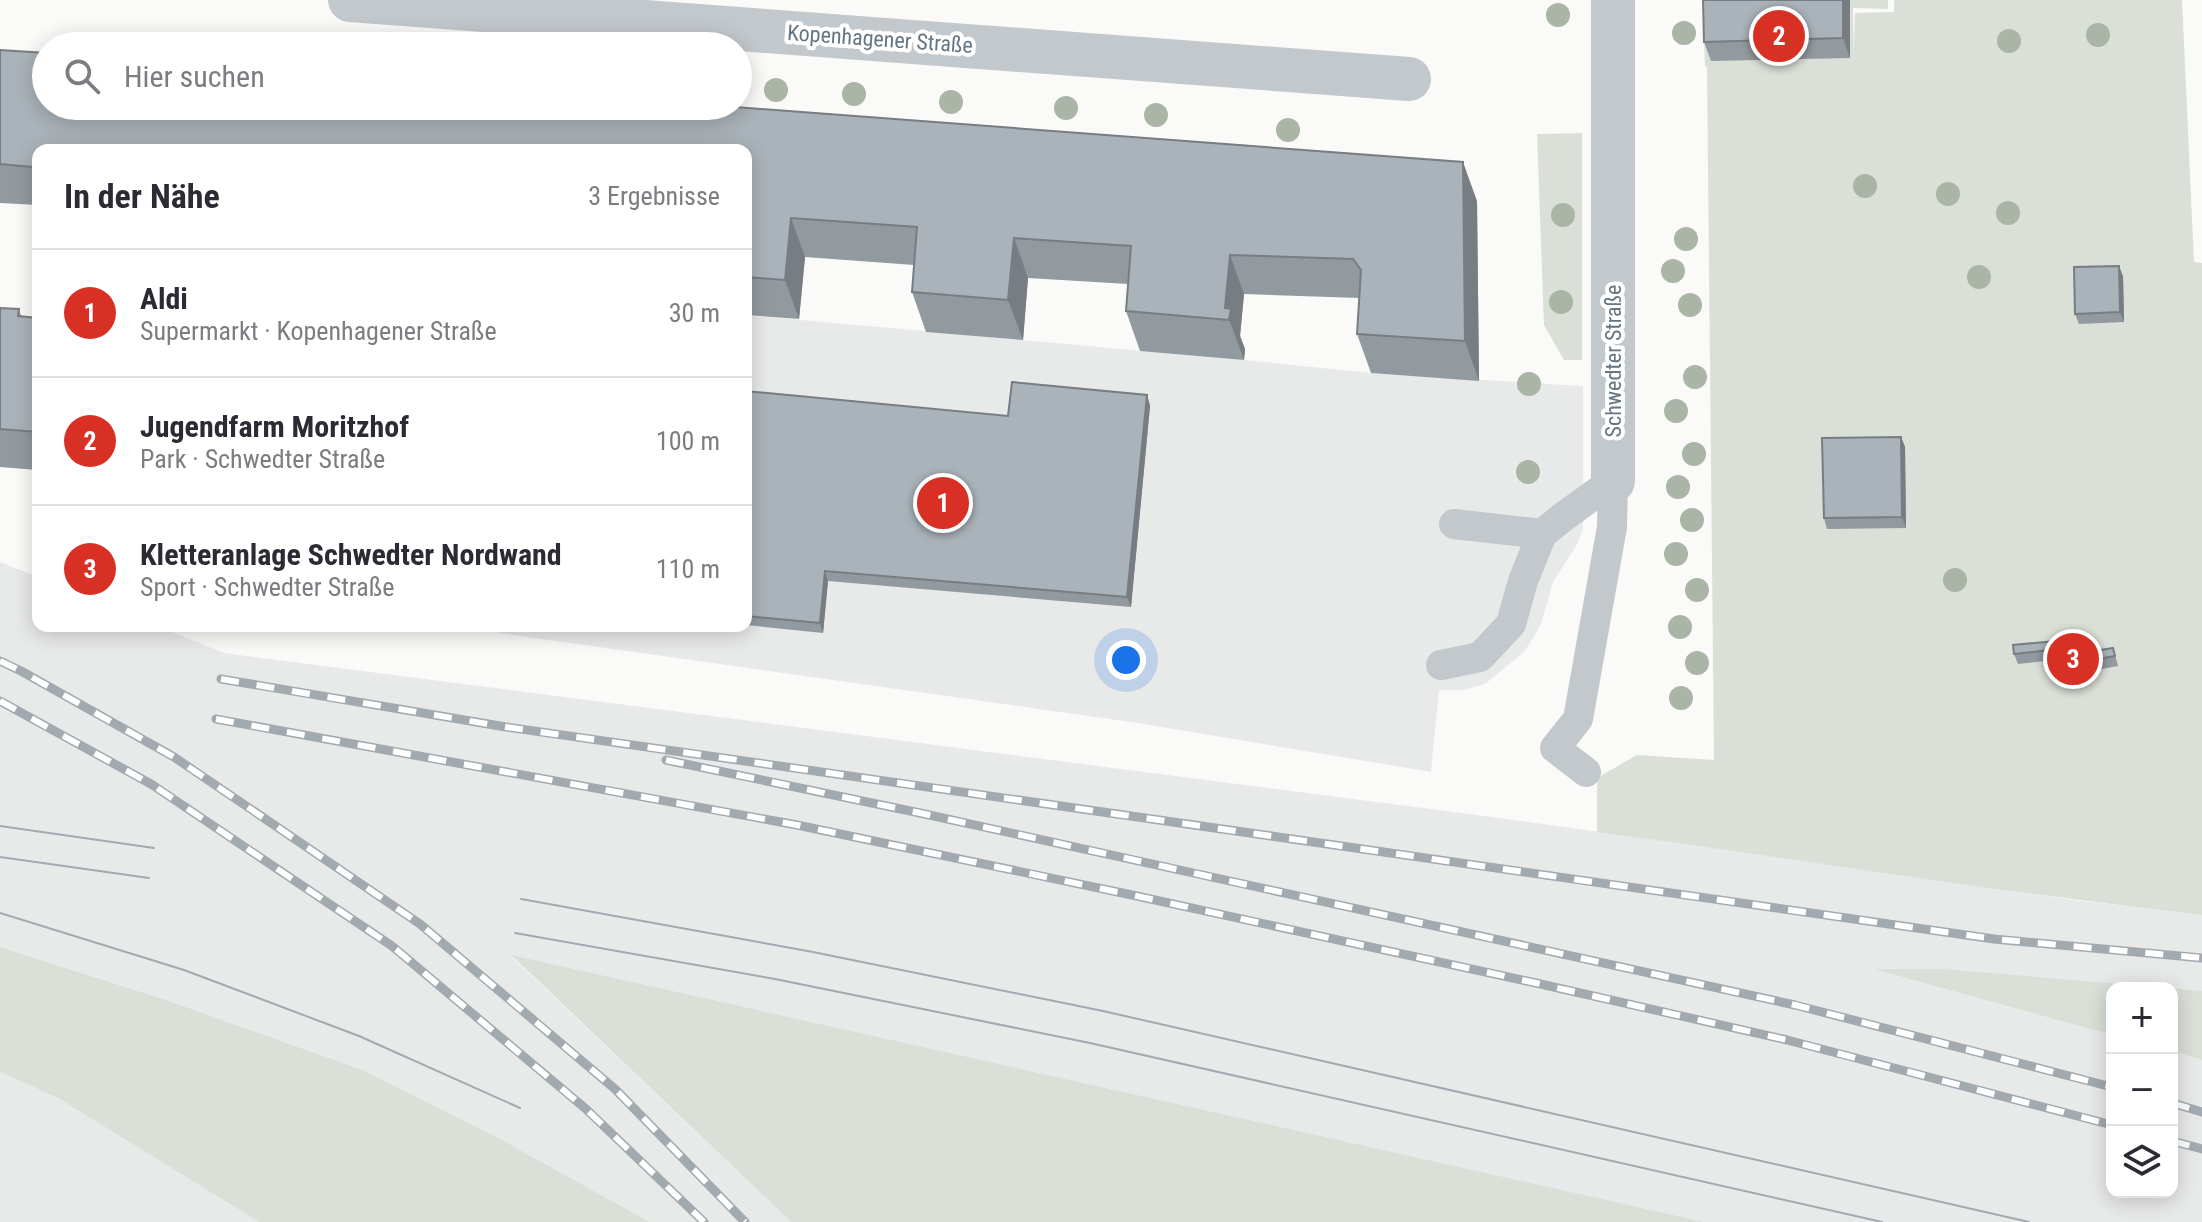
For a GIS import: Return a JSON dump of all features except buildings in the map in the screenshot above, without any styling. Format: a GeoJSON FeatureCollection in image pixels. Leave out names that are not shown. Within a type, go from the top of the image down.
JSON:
{"type":"FeatureCollection","features":[{"type":"Feature","properties":{"kind":"street","name":"Kopenhagener Straße"},"geometry":{"type":"LineString","coordinates":[[350,0],[1409,79]]}},
{"type":"Feature","properties":{"kind":"street","name":"Schwedter Straße"},"geometry":{"type":"LineString","coordinates":[[1613,0],[1613,481]]}},
{"type":"Feature","properties":{"kind":"lane"},"geometry":{"type":"LineString","coordinates":[[1441,665],[1480,657],[1511,624],[1523,581],[1542,534],[1613,481]]}},
{"type":"Feature","properties":{"kind":"lane","name":"Schwedter Straße"},"geometry":{"type":"LineString","coordinates":[[1569,778],[1586,772],[1555,748],[1578,719],[1612,527],[1613,481]]}},
{"type":"Feature","properties":{"kind":"lane"},"geometry":{"type":"LineString","coordinates":[[1454,524],[1542,534]]}},
{"type":"Feature","properties":{"kind":"shaded area"},"geometry":{"type":"Polygon","coordinates":[[[1703,0],[1888,0],[1888,9],[1853,8],[1854,57],[1855,13],[1894,12],[1894,0],[2182,0],[2194,262],[2202,263],[2202,915],[1597,832],[1597,778],[1637,755],[1714,760],[1707,67],[1703,0]]]}},
{"type":"Feature","properties":{"kind":"shaded area"},"geometry":{"type":"Polygon","coordinates":[[[1582,133],[1582,360],[1564,360],[1544,325],[1537,134],[1582,133]]]}},
{"type":"Feature","properties":{"kind":"shaded area"},"geometry":{"type":"Polygon","coordinates":[[[752,316],[1371,373],[1583,386],[1583,529],[1553,582],[1542,621],[1524,652],[1485,684],[1464,690],[1439,690],[1431,772],[1131,722],[499,633],[752,632],[752,316]]]}},
{"type":"Feature","properties":{"kind":"shaded area"},"geometry":{"type":"Polygon","coordinates":[[[0,562],[32,575],[32,632],[172,632],[224,653],[1477,815],[2074,900],[2202,915],[2202,991],[2178,989],[2178,982],[2106,983],[1945,969],[1877,969],[2106,1033],[2106,1198],[2178,1198],[2178,1053],[2202,1060],[2202,1222],[1705,1222],[512,957],[791,1222],[650,1222],[502,1140],[163,999],[0,947],[0,562]]]}},
{"type":"Feature","properties":{"kind":"shaded area"},"geometry":{"type":"Polygon","coordinates":[[[0,947],[163,999],[362,1070],[502,1140],[650,1222],[259,1222],[58,1098],[0,1072],[0,947]]]}},
{"type":"Feature","properties":{"kind":"shaded area"},"geometry":{"type":"Polygon","coordinates":[[[511,955],[1705,1222],[791,1222],[511,955]]]}},
{"type":"Feature","properties":{"kind":"shaded area"},"geometry":{"type":"Polygon","coordinates":[[[1874,969],[1945,969],[2106,983],[2106,1033],[1874,969]]]}},
{"type":"Feature","properties":{"kind":"shaded area"},"geometry":{"type":"Polygon","coordinates":[[[2178,989],[2202,991],[2202,1060],[2178,1053],[2178,989]]]}},
{"type":"Feature","properties":{"kind":"shaded area"},"geometry":{"type":"Polygon","coordinates":[[[0,1072],[58,1098],[259,1222],[0,1222],[0,1072]]]}},
{"type":"Feature","properties":{"kind":"tram line"},"geometry":{"type":"LineString","coordinates":[[0,826],[154,848]]}},
{"type":"Feature","properties":{"kind":"tram line"},"geometry":{"type":"LineString","coordinates":[[0,857],[149,878]]}},
{"type":"Feature","properties":{"kind":"tram line"},"geometry":{"type":"LineString","coordinates":[[521,899],[813,952],[1103,1011],[2029,1222]]}},
{"type":"Feature","properties":{"kind":"tram line"},"geometry":{"type":"LineString","coordinates":[[0,913],[184,970],[359,1036],[520,1108]]}},
{"type":"Feature","properties":{"kind":"tram line"},"geometry":{"type":"LineString","coordinates":[[515,933],[775,979],[1090,1043],[1882,1222]]}},
{"type":"Feature","properties":{"kind":"railway"},"geometry":{"type":"LineString","coordinates":[[0,661],[174,757],[420,924],[615,1089],[745,1222]]}},
{"type":"Feature","properties":{"kind":"railway"},"geometry":{"type":"LineString","coordinates":[[221,679],[506,727],[1994,939],[2202,958]]}},
{"type":"Feature","properties":{"kind":"railway"},"geometry":{"type":"LineString","coordinates":[[0,701],[151,784],[392,946],[586,1109],[704,1222]]}},
{"type":"Feature","properties":{"kind":"railway"},"geometry":{"type":"LineString","coordinates":[[216,719],[797,825],[1132,895],[1787,1040],[2106,1123]]}},
{"type":"Feature","properties":{"kind":"railway"},"geometry":{"type":"LineString","coordinates":[[666,760],[1795,1005],[2106,1085]]}},
{"type":"Feature","properties":{"kind":"railway"},"geometry":{"type":"LineString","coordinates":[[2178,1105],[2202,1112]]}},
{"type":"Feature","properties":{"kind":"railway"},"geometry":{"type":"LineString","coordinates":[[2178,1143],[2202,1149]]}},
{"type":"Feature","properties":{"kind":"place","name":"Jugendfarm Moritzhof"},"geometry":{"type":"Point","coordinates":[1779,36]}},
{"type":"Feature","properties":{"kind":"place","name":"Aldi"},"geometry":{"type":"Point","coordinates":[943,503]}},
{"type":"Feature","properties":{"kind":"place","name":"Kletteranlage Schwedter Nordwand"},"geometry":{"type":"Point","coordinates":[2073,659]}}]}
